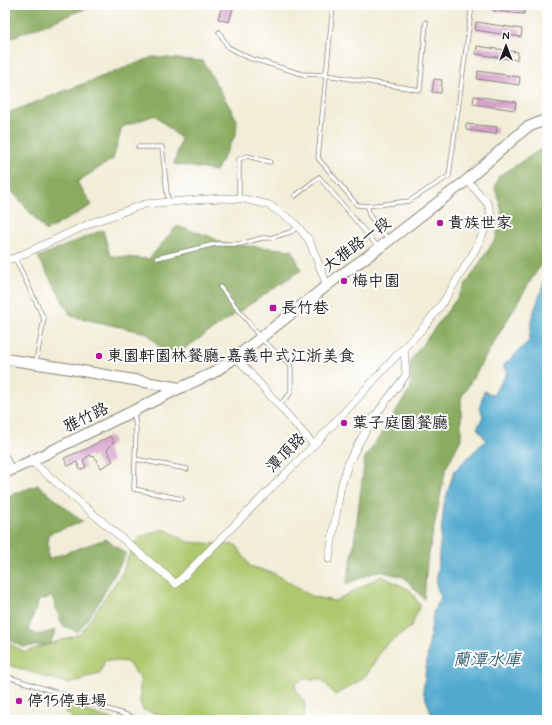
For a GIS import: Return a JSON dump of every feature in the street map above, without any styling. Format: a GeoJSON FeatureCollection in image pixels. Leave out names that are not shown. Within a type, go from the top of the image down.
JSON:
{"type":"FeatureCollection","features":[{"type":"Feature","properties":{"kind":"main road","name":"大雅路一段"},"geometry":{"type":"LineString","coordinates":[[180,388],[213,373],[236,357],[327,285],[379,248],[467,180],[526,128],[547,119]]}},
{"type":"Feature","properties":{"kind":"main road"},"geometry":{"type":"LineString","coordinates":[[5,359],[180,388]]}},
{"type":"Feature","properties":{"kind":"main road","name":"雅竹路"},"geometry":{"type":"LineString","coordinates":[[9,471],[180,388]]}},
{"type":"Feature","properties":{"kind":"street","name":"潭頂路"},"geometry":{"type":"LineString","coordinates":[[31,461],[176,584],[314,445],[424,328],[444,301],[475,250],[491,214],[488,204],[467,180]]}},
{"type":"Feature","properties":{"kind":"street"},"geometry":{"type":"LineString","coordinates":[[5,260],[16,258],[91,223],[145,204],[220,198],[239,198],[269,205],[294,222],[309,240],[327,285]]}},
{"type":"Feature","properties":{"kind":"street"},"geometry":{"type":"LineString","coordinates":[[329,559],[340,490],[349,461],[371,421],[406,375],[404,348]]}},
{"type":"Feature","properties":{"kind":"street"},"geometry":{"type":"LineString","coordinates":[[236,357],[314,445]]}},
{"type":"Feature","properties":{"kind":"lane"},"geometry":{"type":"LineString","coordinates":[[333,5],[318,158],[357,205],[368,206],[409,201],[448,176],[472,5]]}},
{"type":"Feature","properties":{"kind":"lane"},"geometry":{"type":"LineString","coordinates":[[219,32],[228,47],[249,58],[302,74],[326,75],[420,90],[426,22]]}},
{"type":"Feature","properties":{"kind":"lane"},"geometry":{"type":"LineString","coordinates":[[138,146],[162,146],[168,202]]}},
{"type":"Feature","properties":{"kind":"lane"},"geometry":{"type":"LineString","coordinates":[[239,198],[239,159],[247,156],[270,162]]}},
{"type":"Feature","properties":{"kind":"lane"},"geometry":{"type":"LineString","coordinates":[[295,196],[319,177],[379,248]]}},
{"type":"Feature","properties":{"kind":"lane"},"geometry":{"type":"LineString","coordinates":[[368,206],[368,215],[389,240]]}},
{"type":"Feature","properties":{"kind":"lane"},"geometry":{"type":"LineString","coordinates":[[157,258],[215,244],[240,244],[262,238],[270,238],[291,232],[298,227]]}},
{"type":"Feature","properties":{"kind":"lane"},"geometry":{"type":"LineString","coordinates":[[16,258],[44,319],[36,363]]}},
{"type":"Feature","properties":{"kind":"lane"},"geometry":{"type":"LineString","coordinates":[[220,288],[260,338],[290,365],[291,391],[279,405]]}},
{"type":"Feature","properties":{"kind":"lane"},"geometry":{"type":"LineString","coordinates":[[134,411],[136,429],[134,489],[182,499]]}},
{"type":"Feature","properties":{"kind":"lane"},"geometry":{"type":"LineString","coordinates":[[5,454],[9,471]]}},
{"type":"Feature","properties":{"kind":"lane"},"geometry":{"type":"LineString","coordinates":[[135,459],[187,469]]}},
{"type":"Feature","properties":{"kind":"lane"},"geometry":{"type":"LineString","coordinates":[[5,676],[142,720]]}},
{"type":"Feature","properties":{"kind":"green space"},"geometry":{"type":"Polygon","coordinates":[[[5,5],[95,5],[5,40],[5,5]]]}},
{"type":"Feature","properties":{"kind":"green space"},"geometry":{"type":"Polygon","coordinates":[[[153,57],[203,61],[237,120],[236,134],[216,171],[174,164],[181,139],[155,115],[122,127],[113,159],[77,182],[92,205],[46,231],[5,183],[5,114],[153,57]]]}},
{"type":"Feature","properties":{"kind":"green space"},"geometry":{"type":"Polygon","coordinates":[[[547,145],[547,256],[531,280],[461,398],[461,439],[446,468],[427,562],[424,599],[404,577],[378,571],[346,584],[353,551],[365,458],[411,388],[410,361],[458,297],[496,238],[502,211],[495,188],[498,177],[547,145]]]}},
{"type":"Feature","properties":{"kind":"green space"},"geometry":{"type":"Polygon","coordinates":[[[177,226],[209,236],[223,244],[292,250],[301,270],[169,359],[147,333],[71,316],[38,257],[103,230],[110,256],[149,259],[177,226]]]}},
{"type":"Feature","properties":{"kind":"green space"},"geometry":{"type":"Polygon","coordinates":[[[38,485],[83,522],[48,534],[48,559],[106,539],[126,554],[99,602],[78,632],[62,625],[52,597],[39,600],[28,630],[38,635],[56,630],[50,644],[23,647],[5,638],[5,497],[38,485]]]}},
{"type":"Feature","properties":{"kind":"green space"},"geometry":{"type":"Polygon","coordinates":[[[164,529],[188,542],[236,545],[250,566],[275,574],[313,597],[335,601],[381,576],[410,590],[420,606],[411,627],[383,647],[368,673],[361,680],[335,695],[322,679],[304,679],[294,685],[305,704],[304,720],[176,720],[143,710],[140,702],[140,678],[127,662],[105,660],[100,674],[69,684],[5,664],[5,641],[25,652],[80,634],[123,572],[126,561],[139,537],[164,529]]]}},
{"type":"Feature","properties":{"kind":"green space"},"geometry":{"type":"Polygon","coordinates":[[[69,702],[86,706],[88,712],[115,720],[70,720],[72,716],[66,713],[69,702]]]}},
{"type":"Feature","properties":{"kind":"water","name":"蘭潭水庫"},"geometry":{"type":"Polygon","coordinates":[[[547,274],[547,720],[429,720],[432,715],[423,691],[433,613],[441,597],[436,585],[444,504],[454,471],[486,440],[477,428],[483,417],[480,406],[484,391],[493,395],[507,373],[503,366],[529,341],[532,317],[547,274]]]}},
{"type":"Feature","properties":{"kind":"building"},"geometry":{"type":"Polygon","coordinates":[[[222,5],[234,5],[229,22],[218,19],[222,5]]]}},
{"type":"Feature","properties":{"kind":"building"},"geometry":{"type":"Polygon","coordinates":[[[494,5],[525,6],[524,14],[493,11],[494,5]]]}},
{"type":"Feature","properties":{"kind":"building"},"geometry":{"type":"Polygon","coordinates":[[[476,22],[522,29],[521,37],[475,30],[476,22]]]}},
{"type":"Feature","properties":{"kind":"building"},"geometry":{"type":"Polygon","coordinates":[[[477,46],[518,52],[517,60],[476,54],[477,46]]]}},
{"type":"Feature","properties":{"kind":"building"},"geometry":{"type":"Polygon","coordinates":[[[478,71],[520,77],[519,85],[477,79],[478,71]]]}},
{"type":"Feature","properties":{"kind":"building"},"geometry":{"type":"Polygon","coordinates":[[[434,79],[442,80],[441,93],[432,92],[434,79]]]}},
{"type":"Feature","properties":{"kind":"building"},"geometry":{"type":"Polygon","coordinates":[[[474,96],[516,102],[515,110],[473,104],[474,96]]]}},
{"type":"Feature","properties":{"kind":"building"},"geometry":{"type":"Polygon","coordinates":[[[466,124],[497,127],[496,134],[466,130],[466,124]]]}},
{"type":"Feature","properties":{"kind":"building"},"geometry":{"type":"Polygon","coordinates":[[[110,436],[114,441],[107,450],[113,461],[101,468],[94,456],[92,457],[90,455],[83,460],[86,467],[80,470],[77,462],[68,466],[64,458],[86,449],[110,436]]]}},
{"type":"Feature","properties":{"kind":"place","name":"貴族世家"},"geometry":{"type":"Point","coordinates":[440,223]}},
{"type":"Feature","properties":{"kind":"place","name":"梅中園"},"geometry":{"type":"Point","coordinates":[344,281]}},
{"type":"Feature","properties":{"kind":"place","name":"長竹巷"},"geometry":{"type":"Point","coordinates":[273,308]}},
{"type":"Feature","properties":{"kind":"place","name":"東園軒園林餐廳-嘉義中式江浙美食"},"geometry":{"type":"Point","coordinates":[99,356]}},
{"type":"Feature","properties":{"kind":"place","name":"葉子庭園餐廳"},"geometry":{"type":"Point","coordinates":[344,423]}},
{"type":"Feature","properties":{"kind":"place","name":"停15停車場"},"geometry":{"type":"Point","coordinates":[19,701]}}]}
